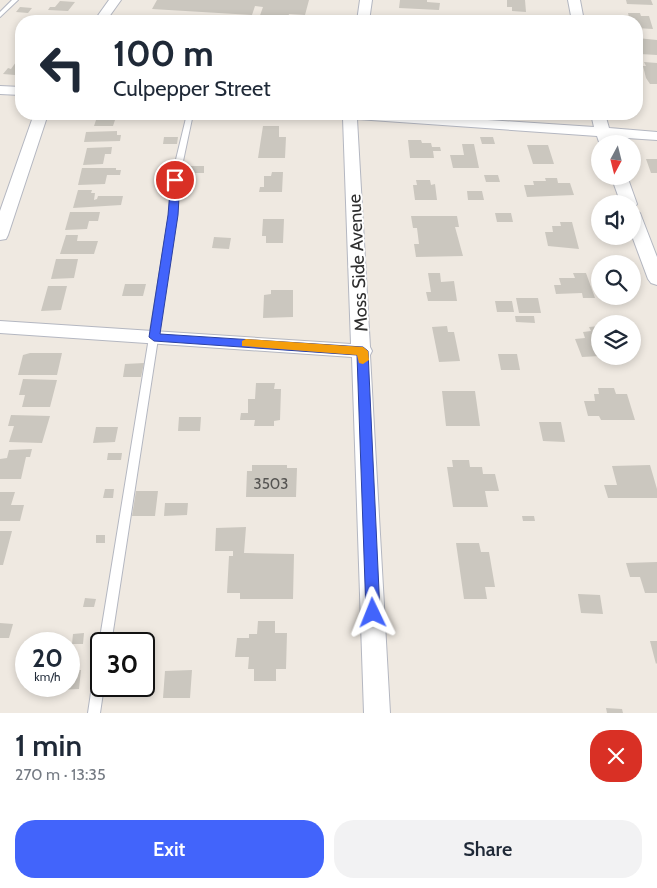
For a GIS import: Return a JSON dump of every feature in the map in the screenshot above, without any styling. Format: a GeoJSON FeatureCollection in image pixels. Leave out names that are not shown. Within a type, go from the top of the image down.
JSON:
{"type":"FeatureCollection","features":[{"type":"Feature","properties":{"kind":"street"},"geometry":{"type":"LineString","coordinates":[[105,15],[116,0]]}},
{"type":"Feature","properties":{"kind":"street"},"geometry":{"type":"LineString","coordinates":[[364,15],[366,0]]}},
{"type":"Feature","properties":{"kind":"street"},"geometry":{"type":"LineString","coordinates":[[574,0],[577,15]]}},
{"type":"Feature","properties":{"kind":"street"},"geometry":{"type":"LineString","coordinates":[[0,90],[15,91]]}},
{"type":"Feature","properties":{"kind":"street"},"geometry":{"type":"LineString","coordinates":[[0,236],[39,120]]}},
{"type":"Feature","properties":{"kind":"street","name":"Moss Side Avenue"},"geometry":{"type":"LineString","coordinates":[[347,120],[363,351],[377,713]]}},
{"type":"Feature","properties":{"kind":"street"},"geometry":{"type":"LineString","coordinates":[[411,120],[591,137]]}},
{"type":"Feature","properties":{"kind":"street"},"geometry":{"type":"LineString","coordinates":[[600,120],[603,135]]}},
{"type":"Feature","properties":{"kind":"street"},"geometry":{"type":"LineString","coordinates":[[641,137],[657,136]]}},
{"type":"Feature","properties":{"kind":"street"},"geometry":{"type":"LineString","coordinates":[[641,237],[657,279]]}},
{"type":"Feature","properties":{"kind":"street"},"geometry":{"type":"LineString","coordinates":[[0,327],[363,351]]}},
{"type":"Feature","properties":{"kind":"lane"},"geometry":{"type":"LineString","coordinates":[[0,15],[15,0]]}},
{"type":"Feature","properties":{"kind":"lane"},"geometry":{"type":"LineString","coordinates":[[107,632],[173,215],[175,180],[189,120]]}},
{"type":"Feature","properties":{"kind":"lane"},"geometry":{"type":"LineString","coordinates":[[94,713],[96,697]]}},
{"type":"Feature","properties":{"kind":"building"},"geometry":{"type":"Polygon","coordinates":[[[157,0],[309,0],[305,15],[260,15],[263,7],[255,6],[252,15],[152,9],[157,0]]]}},
{"type":"Feature","properties":{"kind":"building"},"geometry":{"type":"Polygon","coordinates":[[[400,0],[427,0],[427,2],[440,3],[439,10],[399,8],[400,0]]]}},
{"type":"Feature","properties":{"kind":"building"},"geometry":{"type":"Polygon","coordinates":[[[507,0],[525,0],[526,12],[512,11],[512,7],[507,7],[507,0]]]}},
{"type":"Feature","properties":{"kind":"building"},"geometry":{"type":"Polygon","coordinates":[[[626,0],[651,0],[653,5],[627,4],[626,0]]]}},
{"type":"Feature","properties":{"kind":"building"},"geometry":{"type":"Polygon","coordinates":[[[60,1],[75,2],[68,11],[48,10],[50,7],[55,7],[60,1]]]}},
{"type":"Feature","properties":{"kind":"building"},"geometry":{"type":"Polygon","coordinates":[[[20,7],[32,8],[28,13],[16,12],[20,7]]]}},
{"type":"Feature","properties":{"kind":"building"},"geometry":{"type":"Polygon","coordinates":[[[628,13],[640,13],[641,15],[628,15],[628,13]]]}},
{"type":"Feature","properties":{"kind":"building"},"geometry":{"type":"Polygon","coordinates":[[[643,16],[649,16],[653,29],[643,28],[643,16]]]}},
{"type":"Feature","properties":{"kind":"building"},"geometry":{"type":"Polygon","coordinates":[[[643,39],[657,40],[657,55],[643,54],[643,39]]]}},
{"type":"Feature","properties":{"kind":"building"},"geometry":{"type":"Polygon","coordinates":[[[644,62],[657,63],[657,84],[650,84],[646,78],[644,62]]]}},
{"type":"Feature","properties":{"kind":"building"},"geometry":{"type":"Polygon","coordinates":[[[15,63],[15,75],[3,74],[8,68],[11,69],[15,63]]]}},
{"type":"Feature","properties":{"kind":"building"},"geometry":{"type":"Polygon","coordinates":[[[96,120],[115,120],[113,126],[94,126],[96,120]]]}},
{"type":"Feature","properties":{"kind":"building"},"geometry":{"type":"Polygon","coordinates":[[[263,126],[279,126],[279,137],[286,137],[285,158],[258,158],[263,126]]]}},
{"type":"Feature","properties":{"kind":"building"},"geometry":{"type":"Polygon","coordinates":[[[117,131],[117,135],[121,135],[120,141],[84,142],[86,132],[117,131]]]}},
{"type":"Feature","properties":{"kind":"building"},"geometry":{"type":"Polygon","coordinates":[[[164,137],[178,137],[177,144],[163,144],[164,137]]]}},
{"type":"Feature","properties":{"kind":"building"},"geometry":{"type":"Polygon","coordinates":[[[480,137],[493,137],[495,144],[482,144],[480,137]]]}},
{"type":"Feature","properties":{"kind":"building"},"geometry":{"type":"Polygon","coordinates":[[[408,140],[421,140],[422,143],[431,143],[432,147],[440,147],[441,151],[433,151],[434,158],[410,158],[408,140]]]}},
{"type":"Feature","properties":{"kind":"building"},"geometry":{"type":"Polygon","coordinates":[[[462,144],[474,144],[479,168],[453,168],[450,155],[464,155],[462,144]]]}},
{"type":"Feature","properties":{"kind":"building"},"geometry":{"type":"Polygon","coordinates":[[[527,145],[548,145],[554,164],[533,164],[527,145]]]}},
{"type":"Feature","properties":{"kind":"building"},"geometry":{"type":"Polygon","coordinates":[[[112,147],[111,154],[105,154],[103,164],[83,165],[87,148],[112,147]]]}},
{"type":"Feature","properties":{"kind":"building"},"geometry":{"type":"Polygon","coordinates":[[[646,159],[657,159],[657,173],[651,173],[646,159]]]}},
{"type":"Feature","properties":{"kind":"building"},"geometry":{"type":"Polygon","coordinates":[[[190,166],[204,166],[204,173],[190,173],[190,166]]]}},
{"type":"Feature","properties":{"kind":"building"},"geometry":{"type":"Polygon","coordinates":[[[82,168],[116,168],[116,170],[121,170],[120,175],[107,175],[105,184],[78,185],[82,168]]]}},
{"type":"Feature","properties":{"kind":"building"},"geometry":{"type":"Polygon","coordinates":[[[272,172],[283,172],[282,192],[259,192],[260,187],[264,187],[264,176],[271,176],[272,172]]]}},
{"type":"Feature","properties":{"kind":"building"},"geometry":{"type":"Polygon","coordinates":[[[484,175],[498,175],[500,182],[486,182],[484,175]]]}},
{"type":"Feature","properties":{"kind":"building"},"geometry":{"type":"Polygon","coordinates":[[[545,178],[557,178],[558,183],[570,183],[574,195],[527,197],[524,185],[534,185],[533,181],[546,181],[545,178]]]}},
{"type":"Feature","properties":{"kind":"building"},"geometry":{"type":"Polygon","coordinates":[[[416,180],[430,180],[431,185],[435,184],[437,200],[415,200],[413,185],[417,185],[416,180]]]}},
{"type":"Feature","properties":{"kind":"building"},"geometry":{"type":"Polygon","coordinates":[[[78,190],[92,190],[91,193],[95,193],[94,200],[98,196],[123,196],[121,205],[73,208],[78,190]]]}},
{"type":"Feature","properties":{"kind":"building"},"geometry":{"type":"Polygon","coordinates":[[[467,191],[482,191],[484,200],[468,200],[467,191]]]}},
{"type":"Feature","properties":{"kind":"building"},"geometry":{"type":"Polygon","coordinates":[[[70,212],[100,212],[98,221],[89,221],[87,229],[65,230],[70,212]]]}},
{"type":"Feature","properties":{"kind":"building"},"geometry":{"type":"Polygon","coordinates":[[[495,213],[511,213],[513,222],[497,222],[495,213]]]}},
{"type":"Feature","properties":{"kind":"building"},"geometry":{"type":"Polygon","coordinates":[[[411,216],[457,216],[459,227],[455,227],[463,256],[416,257],[414,244],[419,244],[417,228],[413,228],[411,216]]]}},
{"type":"Feature","properties":{"kind":"building"},"geometry":{"type":"Polygon","coordinates":[[[263,219],[284,219],[283,243],[266,243],[266,236],[262,236],[263,219]]]}},
{"type":"Feature","properties":{"kind":"building"},"geometry":{"type":"Polygon","coordinates":[[[560,222],[572,222],[579,249],[548,246],[545,232],[553,232],[552,226],[561,226],[560,222]]]}},
{"type":"Feature","properties":{"kind":"building"},"geometry":{"type":"Polygon","coordinates":[[[66,235],[78,235],[77,241],[98,241],[94,254],[60,254],[66,235]]]}},
{"type":"Feature","properties":{"kind":"building"},"geometry":{"type":"Polygon","coordinates":[[[214,237],[231,238],[229,249],[212,248],[214,237]]]}},
{"type":"Feature","properties":{"kind":"building"},"geometry":{"type":"Polygon","coordinates":[[[56,259],[78,259],[74,278],[51,279],[56,259]]]}},
{"type":"Feature","properties":{"kind":"building"},"geometry":{"type":"Polygon","coordinates":[[[428,273],[440,273],[441,282],[454,281],[457,301],[428,301],[426,292],[431,292],[428,273]]]}},
{"type":"Feature","properties":{"kind":"building"},"geometry":{"type":"Polygon","coordinates":[[[573,273],[586,273],[591,287],[591,298],[583,298],[582,293],[556,294],[554,285],[561,285],[559,278],[575,278],[573,273]]]}},
{"type":"Feature","properties":{"kind":"building"},"geometry":{"type":"Polygon","coordinates":[[[125,284],[146,284],[143,296],[122,296],[125,284]]]}},
{"type":"Feature","properties":{"kind":"building"},"geometry":{"type":"Polygon","coordinates":[[[48,286],[67,286],[61,310],[41,311],[48,286]]]}},
{"type":"Feature","properties":{"kind":"building"},"geometry":{"type":"Polygon","coordinates":[[[271,290],[293,290],[293,317],[263,318],[264,295],[271,294],[271,290]]]}},
{"type":"Feature","properties":{"kind":"building"},"geometry":{"type":"Polygon","coordinates":[[[516,298],[538,298],[541,313],[519,313],[516,298]]]}},
{"type":"Feature","properties":{"kind":"building"},"geometry":{"type":"Polygon","coordinates":[[[495,301],[512,301],[514,312],[497,312],[495,301]]]}},
{"type":"Feature","properties":{"kind":"building"},"geometry":{"type":"Polygon","coordinates":[[[515,316],[534,316],[535,323],[516,322],[515,316]]]}},
{"type":"Feature","properties":{"kind":"building"},"geometry":{"type":"Polygon","coordinates":[[[447,326],[448,332],[454,332],[460,361],[439,362],[432,327],[447,326]]]}},
{"type":"Feature","properties":{"kind":"building"},"geometry":{"type":"Polygon","coordinates":[[[591,331],[591,356],[582,357],[575,339],[585,338],[583,332],[591,331]]]}},
{"type":"Feature","properties":{"kind":"building"},"geometry":{"type":"Polygon","coordinates":[[[30,353],[62,353],[57,375],[18,375],[23,355],[30,353]]]}},
{"type":"Feature","properties":{"kind":"building"},"geometry":{"type":"Polygon","coordinates":[[[498,354],[517,354],[520,370],[501,370],[498,354]]]}},
{"type":"Feature","properties":{"kind":"building"},"geometry":{"type":"Polygon","coordinates":[[[144,363],[141,377],[123,377],[125,364],[144,363]]]}},
{"type":"Feature","properties":{"kind":"building"},"geometry":{"type":"Polygon","coordinates":[[[23,379],[57,380],[50,407],[22,407],[25,395],[19,395],[23,379]]]}},
{"type":"Feature","properties":{"kind":"building"},"geometry":{"type":"Polygon","coordinates":[[[256,383],[275,383],[274,389],[281,389],[280,420],[274,421],[274,426],[254,426],[255,420],[240,420],[241,413],[248,413],[248,399],[255,399],[256,383]]]}},
{"type":"Feature","properties":{"kind":"building"},"geometry":{"type":"Polygon","coordinates":[[[598,388],[614,388],[616,394],[627,394],[635,420],[601,420],[599,416],[588,416],[584,401],[595,401],[594,394],[599,394],[598,388]]]}},
{"type":"Feature","properties":{"kind":"building"},"geometry":{"type":"Polygon","coordinates":[[[442,391],[475,391],[480,426],[446,426],[442,391]]]}},
{"type":"Feature","properties":{"kind":"building"},"geometry":{"type":"Polygon","coordinates":[[[11,415],[50,416],[42,443],[9,442],[14,426],[8,426],[11,415]]]}},
{"type":"Feature","properties":{"kind":"building"},"geometry":{"type":"Polygon","coordinates":[[[179,417],[201,417],[200,431],[178,431],[179,417]]]}},
{"type":"Feature","properties":{"kind":"building"},"geometry":{"type":"Polygon","coordinates":[[[539,422],[561,422],[565,442],[543,441],[539,422]]]}},
{"type":"Feature","properties":{"kind":"building"},"geometry":{"type":"Polygon","coordinates":[[[96,427],[118,427],[115,442],[93,443],[96,427]]]}},
{"type":"Feature","properties":{"kind":"building"},"geometry":{"type":"Polygon","coordinates":[[[32,449],[30,457],[26,457],[21,479],[0,479],[0,459],[7,458],[9,450],[32,449]]]}},
{"type":"Feature","properties":{"kind":"building"},"geometry":{"type":"Polygon","coordinates":[[[108,453],[122,453],[121,460],[107,460],[108,453]]]}},
{"type":"Feature","properties":{"kind":"building"},"geometry":{"type":"Polygon","coordinates":[[[452,460],[469,460],[470,467],[482,467],[483,474],[495,474],[499,491],[485,491],[488,507],[453,507],[447,467],[453,467],[452,460]]]}},
{"type":"Feature","properties":{"kind":"building"},"geometry":{"type":"Polygon","coordinates":[[[252,465],[287,465],[287,468],[297,468],[296,497],[246,497],[247,471],[252,471],[252,465]]]}},
{"type":"Feature","properties":{"kind":"building"},"geometry":{"type":"Polygon","coordinates":[[[650,465],[657,489],[657,498],[608,498],[604,485],[617,485],[612,466],[650,465]]]}},
{"type":"Feature","properties":{"kind":"building"},"geometry":{"type":"Polygon","coordinates":[[[105,489],[114,489],[113,498],[103,498],[105,489]]]}},
{"type":"Feature","properties":{"kind":"building"},"geometry":{"type":"Polygon","coordinates":[[[136,491],[158,491],[155,516],[132,516],[136,491]]]}},
{"type":"Feature","properties":{"kind":"building"},"geometry":{"type":"Polygon","coordinates":[[[0,492],[15,492],[11,505],[24,505],[20,521],[0,521],[0,492]]]}},
{"type":"Feature","properties":{"kind":"building"},"geometry":{"type":"Polygon","coordinates":[[[165,503],[188,503],[187,515],[164,516],[165,503]]]}},
{"type":"Feature","properties":{"kind":"building"},"geometry":{"type":"Polygon","coordinates":[[[522,516],[534,516],[535,521],[523,521],[522,516]]]}},
{"type":"Feature","properties":{"kind":"building"},"geometry":{"type":"Polygon","coordinates":[[[246,527],[244,553],[294,554],[293,599],[240,599],[240,593],[227,593],[229,556],[233,556],[233,551],[215,551],[216,528],[246,527]]]}},
{"type":"Feature","properties":{"kind":"building"},"geometry":{"type":"Polygon","coordinates":[[[0,531],[12,531],[3,565],[0,565],[0,531]]]}},
{"type":"Feature","properties":{"kind":"building"},"geometry":{"type":"Polygon","coordinates":[[[96,535],[105,535],[105,543],[96,543],[96,535]]]}},
{"type":"Feature","properties":{"kind":"building"},"geometry":{"type":"Polygon","coordinates":[[[456,543],[479,543],[481,552],[489,552],[495,587],[485,587],[487,599],[464,599],[456,543]]]}},
{"type":"Feature","properties":{"kind":"building"},"geometry":{"type":"Polygon","coordinates":[[[657,562],[657,593],[645,593],[640,577],[630,577],[626,563],[657,562]]]}},
{"type":"Feature","properties":{"kind":"building"},"geometry":{"type":"Polygon","coordinates":[[[578,594],[600,595],[603,614],[581,613],[578,594]]]}},
{"type":"Feature","properties":{"kind":"building"},"geometry":{"type":"Polygon","coordinates":[[[85,598],[96,599],[94,607],[83,607],[85,598]]]}},
{"type":"Feature","properties":{"kind":"building"},"geometry":{"type":"Polygon","coordinates":[[[258,621],[275,621],[275,633],[287,633],[286,669],[276,669],[276,681],[254,681],[254,669],[248,669],[249,657],[235,657],[237,638],[249,638],[249,634],[257,634],[258,621]]]}},
{"type":"Feature","properties":{"kind":"building"},"geometry":{"type":"Polygon","coordinates":[[[0,623],[13,624],[9,638],[0,638],[0,623]]]}},
{"type":"Feature","properties":{"kind":"building"},"geometry":{"type":"Polygon","coordinates":[[[80,633],[84,633],[83,644],[80,644],[80,633]]]}},
{"type":"Feature","properties":{"kind":"building"},"geometry":{"type":"Polygon","coordinates":[[[650,641],[657,641],[656,664],[650,641]]]}},
{"type":"Feature","properties":{"kind":"building"},"geometry":{"type":"Polygon","coordinates":[[[192,670],[190,698],[163,698],[165,671],[192,670]]]}},
{"type":"Feature","properties":{"kind":"building"},"geometry":{"type":"Polygon","coordinates":[[[606,708],[622,709],[623,713],[607,713],[606,708]]]}},
{"type":"Feature","properties":{"kind":"slow traffic"},"geometry":{"type":"LineString","coordinates":[[246,343],[363,351],[363,360]]}},
{"type":"Feature","properties":{"kind":"route"},"geometry":{"type":"LineString","coordinates":[[175,180],[173,215],[154,337],[363,351],[373,613]]}}]}
